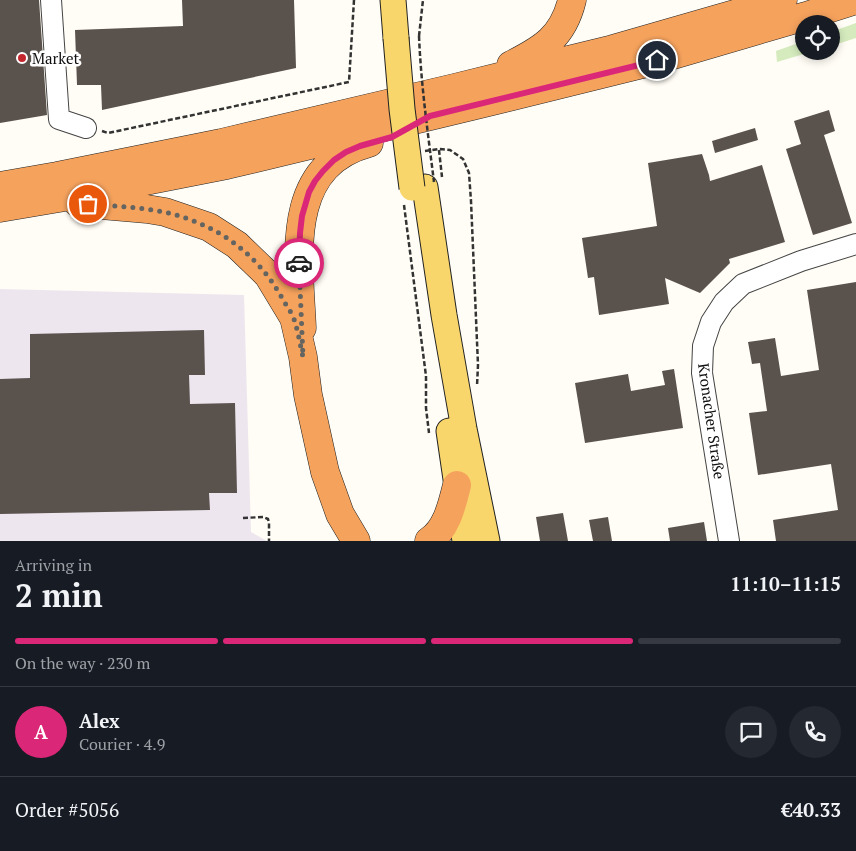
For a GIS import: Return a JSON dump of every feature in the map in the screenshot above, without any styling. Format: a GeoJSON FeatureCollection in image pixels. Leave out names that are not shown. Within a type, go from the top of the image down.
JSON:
{"type":"FeatureCollection","features":[{"type":"Feature","properties":{"kind":"highway"},"geometry":{"type":"LineString","coordinates":[[454,88],[507,67],[532,54],[549,42],[565,21],[572,0]]}},
{"type":"Feature","properties":{"kind":"highway"},"geometry":{"type":"LineString","coordinates":[[0,186],[221,143],[454,88],[614,49],[783,0]]}},
{"type":"Feature","properties":{"kind":"highway"},"geometry":{"type":"LineString","coordinates":[[0,208],[227,165],[430,116],[639,65],[856,0]]}},
{"type":"Feature","properties":{"kind":"highway"},"geometry":{"type":"LineString","coordinates":[[356,541],[340,514],[325,472],[308,395],[303,357],[299,250],[302,216],[315,181],[334,160],[360,146],[392,137],[430,116]]}},
{"type":"Feature","properties":{"kind":"highway"},"geometry":{"type":"LineString","coordinates":[[50,200],[165,212],[209,227],[237,245],[268,276],[294,318],[303,357]]}},
{"type":"Feature","properties":{"kind":"highway"},"geometry":{"type":"LineString","coordinates":[[429,541],[442,528],[451,511],[457,485]]}},
{"type":"Feature","properties":{"kind":"main road"},"geometry":{"type":"LineString","coordinates":[[393,0],[408,37]]}},
{"type":"Feature","properties":{"kind":"main road"},"geometry":{"type":"LineString","coordinates":[[408,0],[408,37],[414,106],[465,541]]}},
{"type":"Feature","properties":{"kind":"main road"},"geometry":{"type":"LineString","coordinates":[[424,189],[464,429],[487,541]]}},
{"type":"Feature","properties":{"kind":"street"},"geometry":{"type":"LineString","coordinates":[[51,0],[59,119],[86,128]]}},
{"type":"Feature","properties":{"kind":"street","name":"Kronacher Straße"},"geometry":{"type":"LineString","coordinates":[[730,541],[702,373],[703,346],[711,322],[724,302],[743,284],[801,261],[856,244]]}},
{"type":"Feature","properties":{"kind":"path"},"geometry":{"type":"LineString","coordinates":[[86,128],[108,133],[349,82],[354,0]]}},
{"type":"Feature","properties":{"kind":"path"},"geometry":{"type":"LineString","coordinates":[[423,0],[408,37],[423,97],[426,408],[430,437]]}},
{"type":"Feature","properties":{"kind":"path"},"geometry":{"type":"LineString","coordinates":[[424,189],[439,149]]}},
{"type":"Feature","properties":{"kind":"path"},"geometry":{"type":"LineString","coordinates":[[421,152],[439,149],[450,150],[463,159],[468,173],[471,201],[478,365],[477,392]]}},
{"type":"Feature","properties":{"kind":"path"},"geometry":{"type":"LineString","coordinates":[[243,518],[264,517],[268,519],[269,541]]}},
{"type":"Feature","properties":{"kind":"shaded area"},"geometry":{"type":"Polygon","coordinates":[[[0,289],[244,295],[251,532],[267,541],[0,541],[0,289]]]}},
{"type":"Feature","properties":{"kind":"green space"},"geometry":{"type":"Polygon","coordinates":[[[856,23],[856,38],[840,43],[840,29],[856,23]]]}},
{"type":"Feature","properties":{"kind":"green space"},"geometry":{"type":"Polygon","coordinates":[[[795,44],[795,57],[777,62],[776,51],[795,44]]]}},
{"type":"Feature","properties":{"kind":"building","name":"Market"},"geometry":{"type":"Polygon","coordinates":[[[0,0],[39,0],[47,115],[0,123],[0,0]]]}},
{"type":"Feature","properties":{"kind":"building"},"geometry":{"type":"Polygon","coordinates":[[[182,0],[294,0],[296,68],[102,110],[101,85],[77,85],[75,30],[183,26],[182,0]]]}},
{"type":"Feature","properties":{"kind":"building"},"geometry":{"type":"Polygon","coordinates":[[[829,110],[835,131],[824,135],[852,223],[813,235],[786,149],[801,144],[794,121],[829,110]]]}},
{"type":"Feature","properties":{"kind":"building"},"geometry":{"type":"Polygon","coordinates":[[[755,128],[758,140],[715,153],[712,141],[755,128]]]}},
{"type":"Feature","properties":{"kind":"building"},"geometry":{"type":"Polygon","coordinates":[[[702,154],[710,181],[762,165],[785,242],[729,259],[730,263],[700,293],[665,278],[669,304],[599,315],[594,277],[588,278],[582,238],[657,226],[648,163],[702,154]]]}},
{"type":"Feature","properties":{"kind":"building"},"geometry":{"type":"Polygon","coordinates":[[[856,282],[856,541],[776,541],[773,520],[838,510],[831,464],[758,475],[749,413],[767,411],[760,363],[752,364],[748,342],[775,338],[781,376],[819,370],[807,290],[856,282]]]}},
{"type":"Feature","properties":{"kind":"building"},"geometry":{"type":"Polygon","coordinates":[[[204,330],[205,375],[189,375],[190,404],[235,403],[237,493],[209,493],[210,510],[0,514],[0,379],[30,378],[30,334],[204,330]]]}},
{"type":"Feature","properties":{"kind":"building"},"geometry":{"type":"Polygon","coordinates":[[[674,369],[683,428],[585,443],[575,383],[628,374],[631,391],[665,385],[662,371],[674,369]]]}},
{"type":"Feature","properties":{"kind":"building"},"geometry":{"type":"Polygon","coordinates":[[[563,513],[568,541],[540,541],[536,517],[563,513]]]}},
{"type":"Feature","properties":{"kind":"building"},"geometry":{"type":"Polygon","coordinates":[[[608,517],[612,541],[593,541],[589,520],[608,517]]]}},
{"type":"Feature","properties":{"kind":"building"},"geometry":{"type":"Polygon","coordinates":[[[704,522],[707,541],[670,541],[668,528],[704,522]]]}},
{"type":"Feature","properties":{"kind":"way so far"},"geometry":{"type":"LineString","coordinates":[[88,204],[165,212],[209,227],[237,245],[268,276],[294,318],[303,357],[299,263]]}},
{"type":"Feature","properties":{"kind":"place","name":"Market"},"geometry":{"type":"Point","coordinates":[22,58]}},
{"type":"Feature","properties":{"kind":"route"},"geometry":{"type":"LineString","coordinates":[[299,263],[302,216],[309,192],[323,171],[346,152],[392,137],[430,116],[657,60]]}}]}
